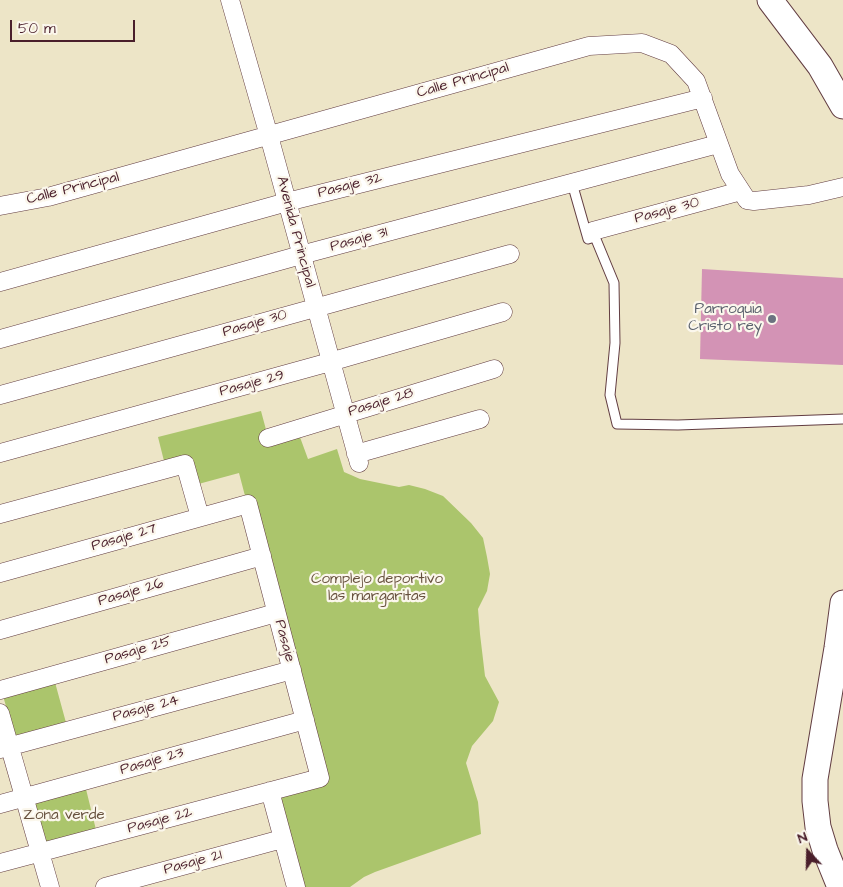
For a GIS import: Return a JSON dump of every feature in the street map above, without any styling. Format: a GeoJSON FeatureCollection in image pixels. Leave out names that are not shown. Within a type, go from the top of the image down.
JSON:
{"type":"FeatureCollection","features":[{"type":"Feature","properties":{"kind":"street","name":"Avenida Principal"},"geometry":{"type":"LineString","coordinates":[[230,0],[358,458],[480,419]]}},
{"type":"Feature","properties":{"kind":"street"},"geometry":{"type":"LineString","coordinates":[[770,0],[820,66],[843,106]]}},
{"type":"Feature","properties":{"kind":"street","name":"Calle Principal"},"geometry":{"type":"LineString","coordinates":[[0,206],[48,197],[589,46],[642,43],[671,54],[696,81],[730,174],[741,191]]}},
{"type":"Feature","properties":{"kind":"street","name":"Pasaje 32"},"geometry":{"type":"LineString","coordinates":[[0,282],[287,202],[703,98]]}},
{"type":"Feature","properties":{"kind":"street","name":"Pasaje 31"},"geometry":{"type":"LineString","coordinates":[[0,339],[301,255],[718,144]]}},
{"type":"Feature","properties":{"kind":"street"},"geometry":{"type":"LineString","coordinates":[[741,191],[747,200],[754,201],[809,195],[843,187]]}},
{"type":"Feature","properties":{"kind":"street","name":"Pasaje 30"},"geometry":{"type":"LineString","coordinates":[[593,232],[741,191]]}},
{"type":"Feature","properties":{"kind":"street","name":"Pasaje 30"},"geometry":{"type":"LineString","coordinates":[[0,395],[510,254]]}},
{"type":"Feature","properties":{"kind":"street","name":"Pasaje 29"},"geometry":{"type":"LineString","coordinates":[[0,453],[503,312]]}},
{"type":"Feature","properties":{"kind":"street","name":"Pasaje 28"},"geometry":{"type":"LineString","coordinates":[[268,438],[494,369]]}},
{"type":"Feature","properties":{"kind":"street"},"geometry":{"type":"LineString","coordinates":[[0,514],[185,464],[200,517]]}},
{"type":"Feature","properties":{"kind":"street","name":"Pasaje 27"},"geometry":{"type":"LineString","coordinates":[[0,573],[248,504]]}},
{"type":"Feature","properties":{"kind":"street","name":"Pasaje"},"geometry":{"type":"LineString","coordinates":[[248,504],[320,778]]}},
{"type":"Feature","properties":{"kind":"street","name":"Pasaje 26"},"geometry":{"type":"LineString","coordinates":[[0,630],[262,556]]}},
{"type":"Feature","properties":{"kind":"street"},"geometry":{"type":"LineString","coordinates":[[840,887],[820,834],[814,792],[815,770],[840,649],[843,603]]}},
{"type":"Feature","properties":{"kind":"street","name":"Pasaje 25"},"geometry":{"type":"LineString","coordinates":[[0,690],[276,613]]}},
{"type":"Feature","properties":{"kind":"street","name":"Pasaje 24"},"geometry":{"type":"LineString","coordinates":[[5,747],[292,670]]}},
{"type":"Feature","properties":{"kind":"street"},"geometry":{"type":"LineString","coordinates":[[0,713],[5,747],[24,797],[50,887]]}},
{"type":"Feature","properties":{"kind":"street","name":"Pasaje 23"},"geometry":{"type":"LineString","coordinates":[[0,804],[305,720]]}},
{"type":"Feature","properties":{"kind":"street","name":"Pasaje 22"},"geometry":{"type":"LineString","coordinates":[[0,863],[320,778]]}},
{"type":"Feature","properties":{"kind":"street"},"geometry":{"type":"LineString","coordinates":[[270,791],[296,887]]}},
{"type":"Feature","properties":{"kind":"street","name":"Pasaje 21"},"geometry":{"type":"LineString","coordinates":[[105,887],[282,839]]}},
{"type":"Feature","properties":{"kind":"lane"},"geometry":{"type":"LineString","coordinates":[[572,183],[588,239],[595,238],[614,283],[615,343],[610,395],[617,424],[678,425],[843,419]]}},
{"type":"Feature","properties":{"kind":"green space","name":"Complejo deportivo las margaritas"},"geometry":{"type":"Polygon","coordinates":[[[261,411],[268,437],[297,429],[308,459],[337,449],[344,472],[360,479],[399,487],[409,485],[443,496],[471,523],[483,538],[487,557],[490,574],[487,591],[478,609],[480,634],[485,676],[499,702],[493,721],[472,746],[466,763],[478,802],[481,834],[375,872],[350,887],[296,887],[270,791],[319,778],[239,473],[191,486],[185,464],[166,469],[158,437],[261,411]]]}},
{"type":"Feature","properties":{"kind":"green space"},"geometry":{"type":"Polygon","coordinates":[[[53,675],[68,730],[17,744],[1,689],[53,675]]]}},
{"type":"Feature","properties":{"kind":"green space","name":"Zona verde"},"geometry":{"type":"Polygon","coordinates":[[[84,781],[98,838],[44,851],[30,795],[84,781]]]}},
{"type":"Feature","properties":{"kind":"building","name":"Parroquia Cristo rey"},"geometry":{"type":"Polygon","coordinates":[[[702,269],[843,278],[843,365],[700,359],[702,269]]]}},
{"type":"Feature","properties":{"kind":"place","name":"Parroquia Cristo rey"},"geometry":{"type":"Point","coordinates":[772,319]}}]}
